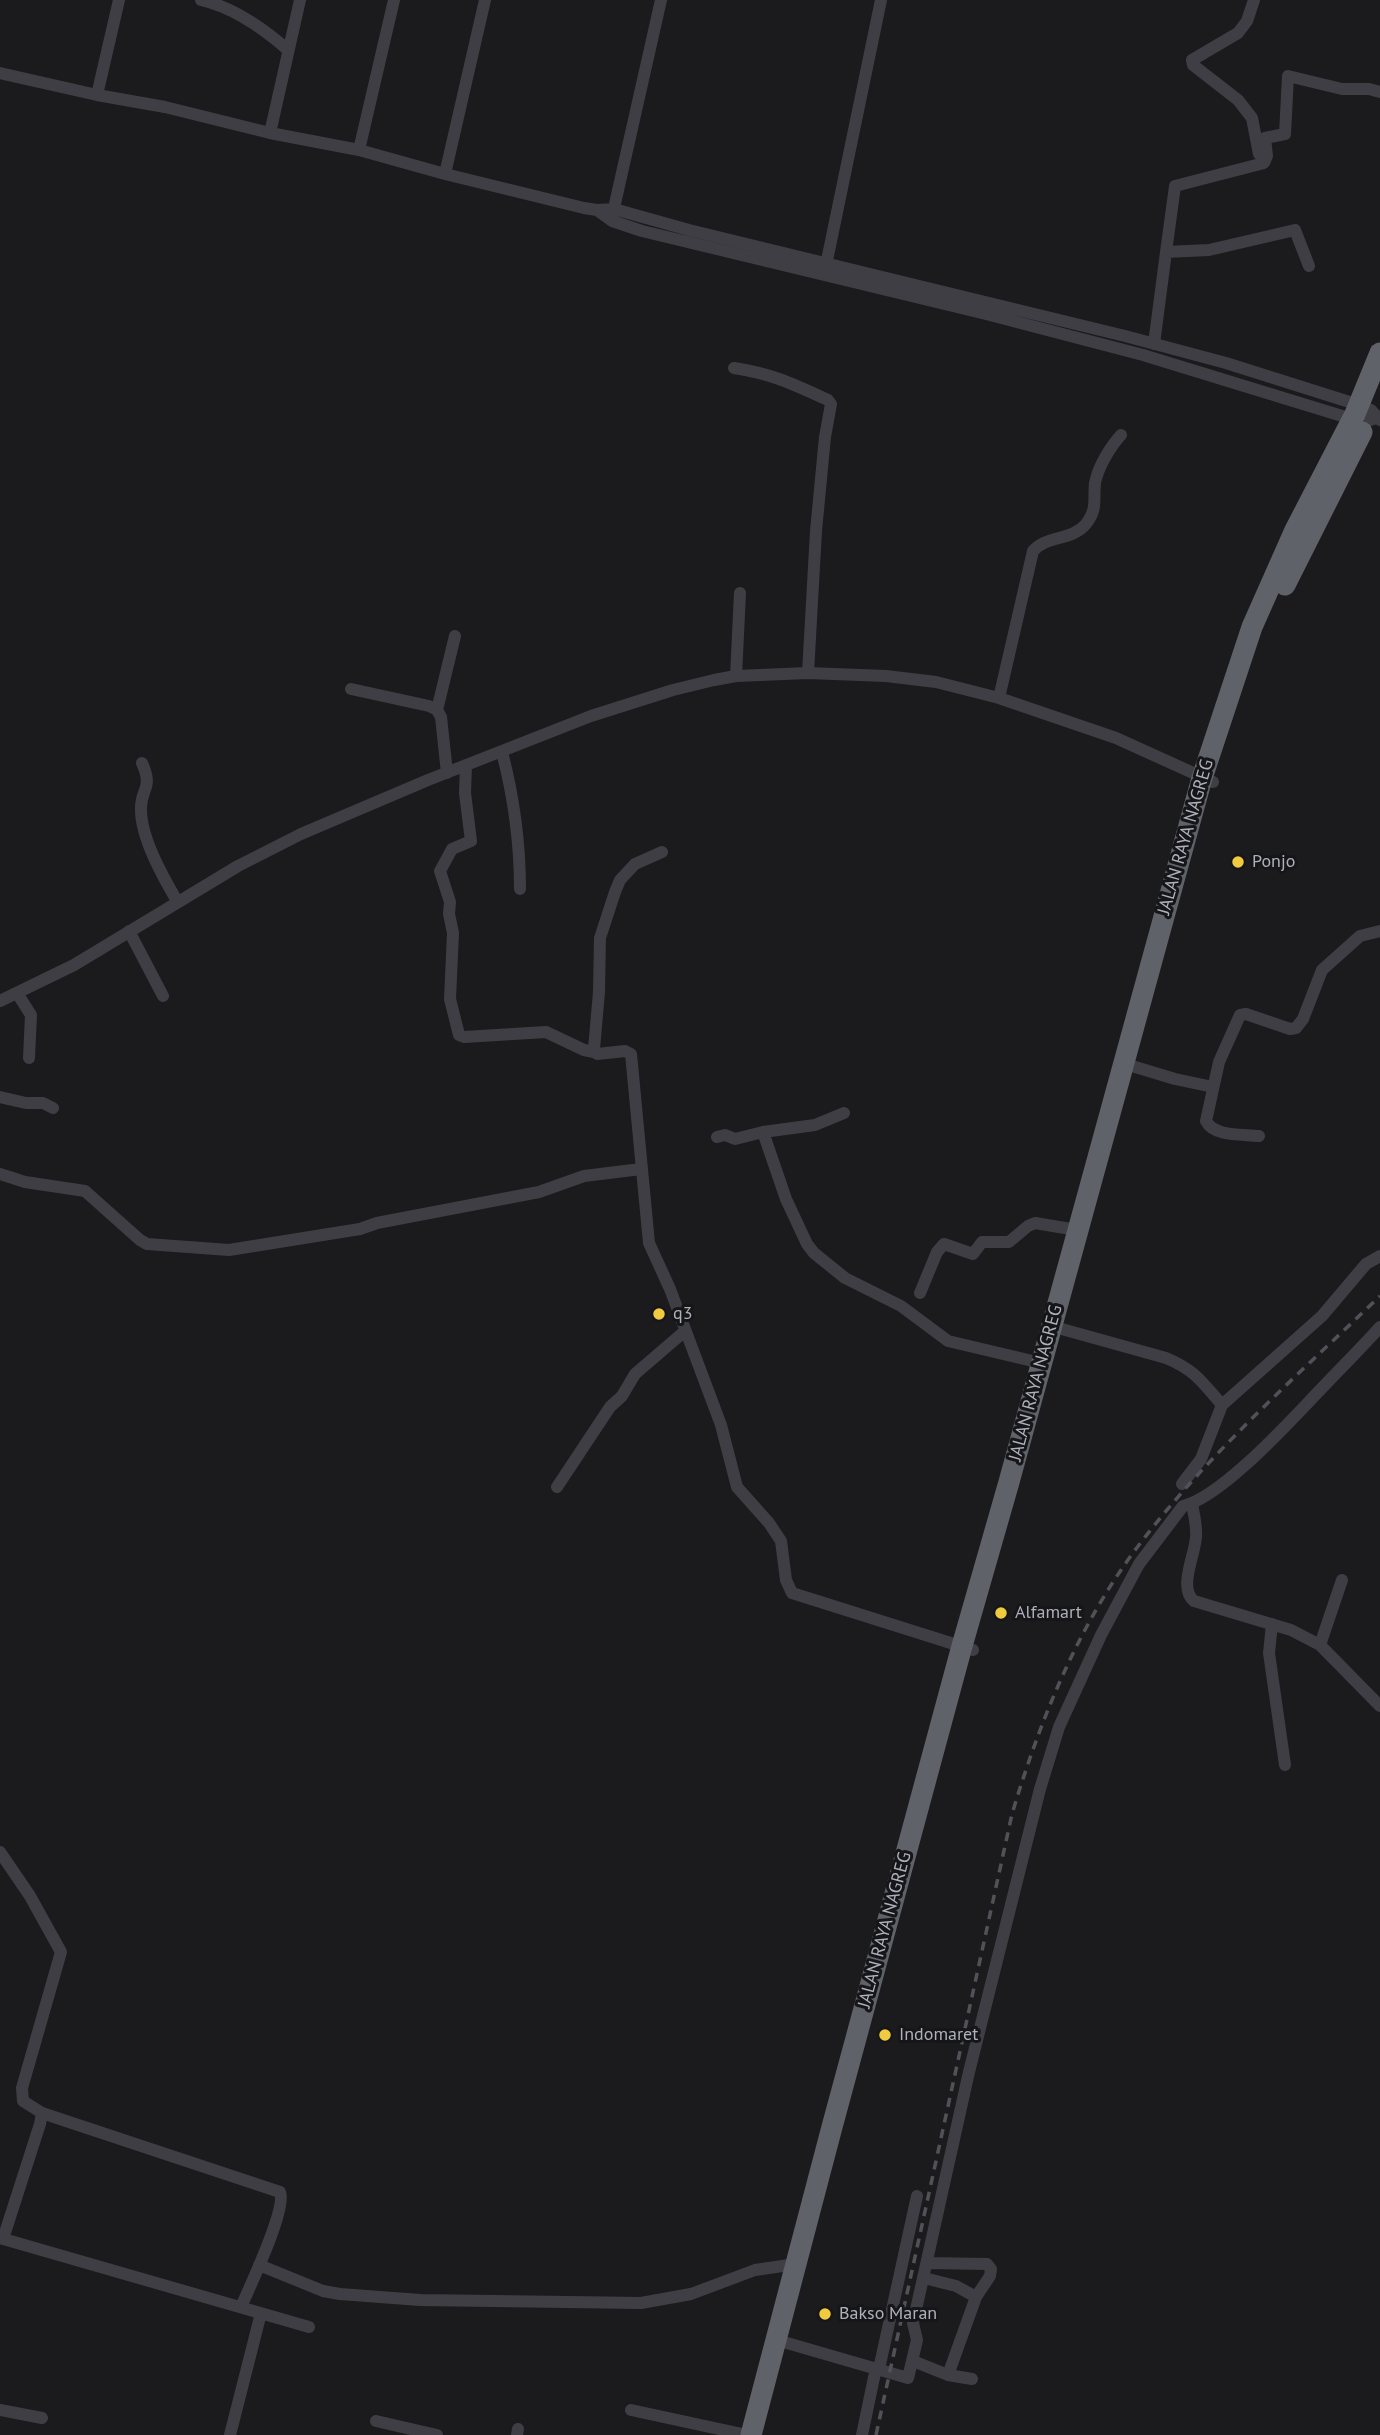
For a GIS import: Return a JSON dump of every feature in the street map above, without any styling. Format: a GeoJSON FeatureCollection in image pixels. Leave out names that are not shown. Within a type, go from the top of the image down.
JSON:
{"type":"FeatureCollection","features":[{"type":"Feature","properties":{"kind":"highway","name":"JALAN RAYA NAGREG"},"geometry":{"type":"LineString","coordinates":[[1368,416],[1380,353]]}},
{"type":"Feature","properties":{"kind":"highway","name":"JALAN RAYA NAGREG"},"geometry":{"type":"LineString","coordinates":[[762,2435],[1041,1363],[1056,1327],[1077,1230],[1208,780],[1264,629],[1380,390]]}},
{"type":"Feature","properties":{"kind":"highway","name":"JALAN RAYA NAGREG"},"geometry":{"type":"LineString","coordinates":[[749,2435],[1056,1327],[1132,1066],[1208,780]]}},
{"type":"Feature","properties":{"kind":"street"},"geometry":{"type":"LineString","coordinates":[[97,95],[119,0]]}},
{"type":"Feature","properties":{"kind":"street"},"geometry":{"type":"LineString","coordinates":[[201,0],[236,14],[273,36],[289,50]]}},
{"type":"Feature","properties":{"kind":"street"},"geometry":{"type":"LineString","coordinates":[[270,133],[300,0]]}},
{"type":"Feature","properties":{"kind":"street"},"geometry":{"type":"LineString","coordinates":[[359,150],[394,0]]}},
{"type":"Feature","properties":{"kind":"street"},"geometry":{"type":"LineString","coordinates":[[445,174],[485,0]]}},
{"type":"Feature","properties":{"kind":"street"},"geometry":{"type":"LineString","coordinates":[[613,215],[661,0]]}},
{"type":"Feature","properties":{"kind":"street"},"geometry":{"type":"LineString","coordinates":[[825,269],[881,0]]}},
{"type":"Feature","properties":{"kind":"street"},"geometry":{"type":"LineString","coordinates":[[1254,0],[1247,21],[1238,33],[1192,60],[1193,65],[1238,100],[1252,118],[1261,164]]}},
{"type":"Feature","properties":{"kind":"street"},"geometry":{"type":"LineString","coordinates":[[0,73],[359,150],[825,269],[1368,416]]}},
{"type":"Feature","properties":{"kind":"street"},"geometry":{"type":"LineString","coordinates":[[1154,344],[1175,186],[1261,164],[1267,158],[1265,138],[1286,132],[1289,76],[1342,89],[1369,89],[1380,92]]}},
{"type":"Feature","properties":{"kind":"street"},"geometry":{"type":"LineString","coordinates":[[1166,252],[1209,250],[1295,230],[1309,266]]}},
{"type":"Feature","properties":{"kind":"street"},"geometry":{"type":"LineString","coordinates":[[825,269],[1174,349],[1368,416]]}},
{"type":"Feature","properties":{"kind":"street"},"geometry":{"type":"LineString","coordinates":[[1170,362],[1174,349]]}},
{"type":"Feature","properties":{"kind":"street"},"geometry":{"type":"LineString","coordinates":[[734,368],[776,376],[828,400],[831,404],[817,518],[808,673]]}},
{"type":"Feature","properties":{"kind":"street"},"geometry":{"type":"LineString","coordinates":[[999,698],[1033,551],[1042,543],[1069,536],[1084,526],[1096,506],[1097,478],[1110,449],[1121,435]]}},
{"type":"Feature","properties":{"kind":"street"},"geometry":{"type":"LineString","coordinates":[[736,676],[740,593]]}},
{"type":"Feature","properties":{"kind":"street"},"geometry":{"type":"LineString","coordinates":[[437,710],[455,636]]}},
{"type":"Feature","properties":{"kind":"street"},"geometry":{"type":"LineString","coordinates":[[0,1001],[74,965],[177,901],[301,834],[447,772],[614,708],[694,684],[736,676],[808,673],[917,678],[999,698],[1116,738],[1208,780]]}},
{"type":"Feature","properties":{"kind":"street"},"geometry":{"type":"LineString","coordinates":[[351,688],[437,710],[441,717],[447,772]]}},
{"type":"Feature","properties":{"kind":"street"},"geometry":{"type":"LineString","coordinates":[[502,752],[514,800],[519,835],[520,889]]}},
{"type":"Feature","properties":{"kind":"street"},"geometry":{"type":"LineString","coordinates":[[142,763],[148,779],[141,810],[144,825],[158,868],[177,901]]}},
{"type":"Feature","properties":{"kind":"street"},"geometry":{"type":"LineString","coordinates":[[466,765],[465,793],[471,841],[452,849],[440,871],[450,902],[449,914],[453,933],[450,999],[459,1035],[464,1037],[546,1032],[599,1055],[627,1051],[631,1054],[649,1243],[670,1289],[721,1425],[737,1487],[781,1541],[786,1580],[792,1593],[968,1648]]}},
{"type":"Feature","properties":{"kind":"street"},"geometry":{"type":"LineString","coordinates":[[594,1052],[600,938],[611,902],[620,880],[635,863],[662,852]]}},
{"type":"Feature","properties":{"kind":"street"},"geometry":{"type":"LineString","coordinates":[[129,931],[163,996]]}},
{"type":"Feature","properties":{"kind":"street"},"geometry":{"type":"LineString","coordinates":[[1259,1136],[1230,1133],[1208,1126],[1205,1119],[1211,1086],[1222,1052],[1240,1015],[1246,1014],[1290,1029],[1296,1028],[1303,1019],[1322,970],[1360,936],[1380,931]]}},
{"type":"Feature","properties":{"kind":"street"},"geometry":{"type":"LineString","coordinates":[[17,993],[31,1015],[29,1058]]}},
{"type":"Feature","properties":{"kind":"street"},"geometry":{"type":"LineString","coordinates":[[1132,1066],[1211,1086]]}},
{"type":"Feature","properties":{"kind":"street"},"geometry":{"type":"LineString","coordinates":[[0,1097],[26,1103],[43,1103],[53,1108]]}},
{"type":"Feature","properties":{"kind":"street"},"geometry":{"type":"LineString","coordinates":[[717,1137],[725,1135],[735,1139],[815,1125],[844,1113]]}},
{"type":"Feature","properties":{"kind":"street"},"geometry":{"type":"LineString","coordinates":[[764,1132],[786,1199],[814,1253],[845,1278],[901,1306],[948,1342],[1041,1363]]}},
{"type":"Feature","properties":{"kind":"street"},"geometry":{"type":"LineString","coordinates":[[0,1174],[26,1182],[85,1191],[144,1242],[229,1250],[360,1229],[377,1223],[539,1192],[584,1176],[641,1169]]}},
{"type":"Feature","properties":{"kind":"street"},"geometry":{"type":"LineString","coordinates":[[920,1293],[937,1252],[944,1244],[973,1254],[982,1242],[1009,1242],[1035,1223],[1077,1230]]}},
{"type":"Feature","properties":{"kind":"street"},"geometry":{"type":"LineString","coordinates":[[1182,1484],[1201,1460],[1222,1405],[1322,1316],[1366,1264],[1380,1256]]}},
{"type":"Feature","properties":{"kind":"street"},"geometry":{"type":"LineString","coordinates":[[1056,1327],[1166,1358],[1196,1374],[1222,1405]]}},
{"type":"Feature","properties":{"kind":"street"},"geometry":{"type":"LineString","coordinates":[[787,2343],[908,2378],[917,2340],[913,2323],[969,2072],[1050,1751],[1101,1634],[1139,1564],[1183,1506],[1192,1504],[1230,1478],[1277,1435],[1380,1327]]}},
{"type":"Feature","properties":{"kind":"street"},"geometry":{"type":"LineString","coordinates":[[557,1487],[635,1374],[685,1331]]}},
{"type":"Feature","properties":{"kind":"street"},"geometry":{"type":"LineString","coordinates":[[1192,1504],[1196,1537],[1187,1586],[1190,1597],[1194,1601],[1291,1630],[1320,1645],[1380,1706]]}},
{"type":"Feature","properties":{"kind":"street"},"geometry":{"type":"LineString","coordinates":[[1320,1645],[1342,1580]]}},
{"type":"Feature","properties":{"kind":"street"},"geometry":{"type":"LineString","coordinates":[[1272,1624],[1269,1653],[1285,1765]]}},
{"type":"Feature","properties":{"kind":"street"},"geometry":{"type":"LineString","coordinates":[[0,1852],[30,1896],[61,1952],[22,2088],[26,2104],[42,2112],[277,2189],[283,2200],[241,2307]]}},
{"type":"Feature","properties":{"kind":"street"},"geometry":{"type":"LineString","coordinates":[[42,2112],[1,2239],[309,2327]]}},
{"type":"Feature","properties":{"kind":"street"},"geometry":{"type":"LineString","coordinates":[[862,2435],[917,2196]]}},
{"type":"Feature","properties":{"kind":"street"},"geometry":{"type":"LineString","coordinates":[[928,2263],[987,2263],[991,2266],[991,2272],[976,2297],[948,2375]]}},
{"type":"Feature","properties":{"kind":"street"},"geometry":{"type":"LineString","coordinates":[[259,2265],[323,2291],[340,2294],[420,2300],[641,2304],[691,2294],[755,2270],[796,2264]]}},
{"type":"Feature","properties":{"kind":"street"},"geometry":{"type":"LineString","coordinates":[[924,2277],[956,2286],[976,2297]]}},
{"type":"Feature","properties":{"kind":"street"},"geometry":{"type":"LineString","coordinates":[[230,2435],[261,2313]]}},
{"type":"Feature","properties":{"kind":"street"},"geometry":{"type":"LineString","coordinates":[[913,2361],[948,2375],[971,2379]]}},
{"type":"Feature","properties":{"kind":"street"},"geometry":{"type":"LineString","coordinates":[[0,2410],[42,2418]]}},
{"type":"Feature","properties":{"kind":"street"},"geometry":{"type":"LineString","coordinates":[[631,2410],[749,2435]]}},
{"type":"Feature","properties":{"kind":"street"},"geometry":{"type":"LineString","coordinates":[[376,2421],[437,2435]]}},
{"type":"Feature","properties":{"kind":"railway"},"geometry":{"type":"LineString","coordinates":[[876,2435],[1012,1814],[1036,1742],[1065,1671],[1081,1637],[1120,1572],[1169,1508],[1226,1444],[1380,1296]]}},
{"type":"Feature","properties":{"kind":"place","name":"Ponjo"},"geometry":{"type":"Point","coordinates":[1238,862]}},
{"type":"Feature","properties":{"kind":"place","name":"q3"},"geometry":{"type":"Point","coordinates":[659,1314]}},
{"type":"Feature","properties":{"kind":"place","name":"Alfamart"},"geometry":{"type":"Point","coordinates":[1001,1613]}},
{"type":"Feature","properties":{"kind":"place","name":"Indomaret"},"geometry":{"type":"Point","coordinates":[885,2035]}},
{"type":"Feature","properties":{"kind":"place","name":"Bakso Maran"},"geometry":{"type":"Point","coordinates":[825,2314]}}]}
